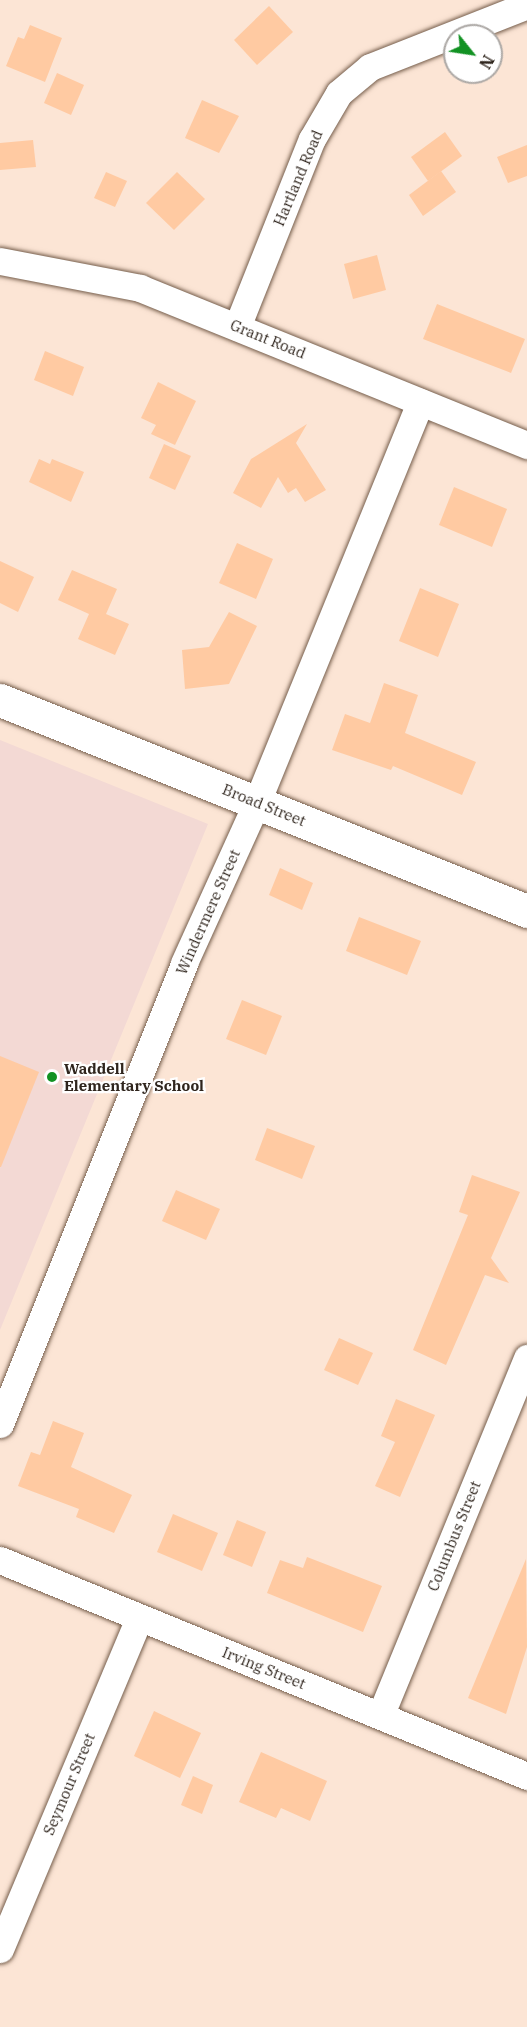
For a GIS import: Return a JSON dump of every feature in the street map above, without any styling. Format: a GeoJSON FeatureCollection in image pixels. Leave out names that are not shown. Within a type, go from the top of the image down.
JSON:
{"type":"FeatureCollection","features":[{"type":"Feature","properties":{"kind":"street","name":"Hartland Road"},"geometry":{"type":"LineString","coordinates":[[237,327],[312,139],[339,93],[370,67],[527,4]]}},
{"type":"Feature","properties":{"kind":"street","name":"Grant Road"},"geometry":{"type":"LineString","coordinates":[[0,261],[140,288],[527,445]]}},
{"type":"Feature","properties":{"kind":"street","name":"Windermere Street"},"geometry":{"type":"LineString","coordinates":[[0,1424],[184,963],[257,802],[420,402]]}},
{"type":"Feature","properties":{"kind":"street","name":"Broad Street"},"geometry":{"type":"LineString","coordinates":[[0,700],[527,911]]}},
{"type":"Feature","properties":{"kind":"street","name":"Columbus Street"},"geometry":{"type":"LineString","coordinates":[[381,1714],[527,1358]]}},
{"type":"Feature","properties":{"kind":"street","name":"Irving Street"},"geometry":{"type":"LineString","coordinates":[[0,1560],[139,1619],[381,1714],[527,1776]]}},
{"type":"Feature","properties":{"kind":"street","name":"Seymour Street"},"geometry":{"type":"LineString","coordinates":[[0,1949],[139,1619]]}},
{"type":"Feature","properties":{"kind":"shaded area","name":"Waddell Elementary School"},"geometry":{"type":"Polygon","coordinates":[[[0,740],[208,824],[0,1330],[0,740]]]}},
{"type":"Feature","properties":{"kind":"building"},"geometry":{"type":"Polygon","coordinates":[[[269,6],[293,32],[257,65],[234,40],[269,6]]]}},
{"type":"Feature","properties":{"kind":"building"},"geometry":{"type":"Polygon","coordinates":[[[30,25],[62,38],[45,82],[6,66],[18,37],[24,39],[30,25]]]}},
{"type":"Feature","properties":{"kind":"building"},"geometry":{"type":"Polygon","coordinates":[[[57,73],[84,85],[71,115],[44,103],[57,73]]]}},
{"type":"Feature","properties":{"kind":"building"},"geometry":{"type":"Polygon","coordinates":[[[202,100],[239,116],[219,153],[185,138],[202,100]]]}},
{"type":"Feature","properties":{"kind":"building"},"geometry":{"type":"Polygon","coordinates":[[[445,132],[462,156],[428,181],[411,157],[445,132]]]}},
{"type":"Feature","properties":{"kind":"building"},"geometry":{"type":"Polygon","coordinates":[[[33,140],[36,167],[0,170],[0,143],[33,140]]]}},
{"type":"Feature","properties":{"kind":"building"},"geometry":{"type":"Polygon","coordinates":[[[527,145],[527,176],[508,183],[497,157],[527,145]]]}},
{"type":"Feature","properties":{"kind":"building"},"geometry":{"type":"Polygon","coordinates":[[[441,171],[456,192],[423,216],[409,195],[441,171]]]}},
{"type":"Feature","properties":{"kind":"building"},"geometry":{"type":"Polygon","coordinates":[[[106,172],[127,181],[115,207],[94,198],[106,172]]]}},
{"type":"Feature","properties":{"kind":"building"},"geometry":{"type":"Polygon","coordinates":[[[177,172],[205,199],[174,230],[146,203],[177,172]]]}},
{"type":"Feature","properties":{"kind":"building"},"geometry":{"type":"Polygon","coordinates":[[[377,255],[386,290],[353,299],[344,264],[377,255]]]}},
{"type":"Feature","properties":{"kind":"building"},"geometry":{"type":"Polygon","coordinates":[[[437,304],[525,339],[511,373],[423,339],[437,304]]]}},
{"type":"Feature","properties":{"kind":"building"},"geometry":{"type":"Polygon","coordinates":[[[45,351],[84,367],[73,396],[34,380],[45,351]]]}},
{"type":"Feature","properties":{"kind":"building"},"geometry":{"type":"Polygon","coordinates":[[[158,382],[196,401],[175,445],[151,434],[156,425],[141,418],[158,382]]]}},
{"type":"Feature","properties":{"kind":"building"},"geometry":{"type":"Polygon","coordinates":[[[307,424],[296,443],[326,490],[305,502],[296,488],[288,493],[278,477],[261,508],[233,493],[251,459],[307,424]]]}},
{"type":"Feature","properties":{"kind":"building"},"geometry":{"type":"Polygon","coordinates":[[[164,444],[191,456],[175,490],[149,478],[164,444]]]}},
{"type":"Feature","properties":{"kind":"building"},"geometry":{"type":"Polygon","coordinates":[[[39,459],[50,464],[52,459],[84,472],[71,502],[29,482],[39,459]]]}},
{"type":"Feature","properties":{"kind":"building"},"geometry":{"type":"Polygon","coordinates":[[[454,487],[507,509],[492,547],[439,525],[454,487]]]}},
{"type":"Feature","properties":{"kind":"building"},"geometry":{"type":"Polygon","coordinates":[[[237,543],[273,559],[256,599],[219,583],[237,543]]]}},
{"type":"Feature","properties":{"kind":"building"},"geometry":{"type":"Polygon","coordinates":[[[0,561],[34,577],[18,612],[0,603],[0,561]]]}},
{"type":"Feature","properties":{"kind":"building"},"geometry":{"type":"Polygon","coordinates":[[[72,570],[117,589],[106,614],[129,624],[115,655],[78,639],[89,614],[58,600],[72,570]]]}},
{"type":"Feature","properties":{"kind":"building"},"geometry":{"type":"Polygon","coordinates":[[[420,588],[459,604],[438,657],[399,641],[420,588]]]}},
{"type":"Feature","properties":{"kind":"building"},"geometry":{"type":"Polygon","coordinates":[[[229,612],[257,626],[229,684],[185,689],[182,650],[209,647],[229,612]]]}},
{"type":"Feature","properties":{"kind":"building"},"geometry":{"type":"Polygon","coordinates":[[[384,683],[418,695],[405,733],[476,762],[462,795],[393,766],[391,770],[332,750],[345,714],[370,723],[384,683]]]}},
{"type":"Feature","properties":{"kind":"building"},"geometry":{"type":"Polygon","coordinates":[[[280,868],[313,883],[302,910],[269,895],[280,868]]]}},
{"type":"Feature","properties":{"kind":"building"},"geometry":{"type":"Polygon","coordinates":[[[359,917],[421,941],[407,975],[346,951],[359,917]]]}},
{"type":"Feature","properties":{"kind":"building"},"geometry":{"type":"Polygon","coordinates":[[[242,1000],[282,1016],[266,1055],[226,1039],[242,1000]]]}},
{"type":"Feature","properties":{"kind":"building"},"geometry":{"type":"Polygon","coordinates":[[[0,1056],[39,1072],[1,1167],[0,1167],[0,1056]]]}},
{"type":"Feature","properties":{"kind":"building"},"geometry":{"type":"Polygon","coordinates":[[[267,1128],[315,1146],[302,1179],[255,1160],[267,1128]]]}},
{"type":"Feature","properties":{"kind":"building"},"geometry":{"type":"Polygon","coordinates":[[[472,1175],[520,1192],[491,1258],[509,1283],[485,1275],[446,1365],[413,1350],[468,1215],[459,1212],[472,1175]]]}},
{"type":"Feature","properties":{"kind":"building"},"geometry":{"type":"Polygon","coordinates":[[[176,1190],[220,1209],[206,1240],[162,1221],[176,1190]]]}},
{"type":"Feature","properties":{"kind":"building"},"geometry":{"type":"Polygon","coordinates":[[[339,1338],[373,1353],[358,1385],[324,1370],[339,1338]]]}},
{"type":"Feature","properties":{"kind":"building"},"geometry":{"type":"Polygon","coordinates":[[[396,1399],[435,1415],[400,1497],[375,1486],[395,1442],[381,1436],[396,1399]]]}},
{"type":"Feature","properties":{"kind":"building"},"geometry":{"type":"Polygon","coordinates":[[[53,1421],[84,1433],[71,1467],[132,1495],[114,1533],[76,1517],[79,1509],[18,1486],[31,1452],[40,1455],[53,1421]]]}},
{"type":"Feature","properties":{"kind":"building"},"geometry":{"type":"Polygon","coordinates":[[[173,1514],[218,1533],[202,1571],[157,1552],[173,1514]]]}},
{"type":"Feature","properties":{"kind":"building"},"geometry":{"type":"Polygon","coordinates":[[[237,1520],[266,1532],[252,1567],[223,1555],[237,1520]]]}},
{"type":"Feature","properties":{"kind":"building"},"geometry":{"type":"Polygon","coordinates":[[[307,1557],[382,1586],[363,1632],[267,1593],[280,1560],[303,1568],[307,1557]]]}},
{"type":"Feature","properties":{"kind":"building"},"geometry":{"type":"Polygon","coordinates":[[[526,1559],[527,1647],[506,1714],[468,1698],[526,1559]]]}},
{"type":"Feature","properties":{"kind":"building"},"geometry":{"type":"Polygon","coordinates":[[[154,1711],[201,1733],[180,1778],[134,1756],[154,1711]]]}},
{"type":"Feature","properties":{"kind":"building"},"geometry":{"type":"Polygon","coordinates":[[[261,1752],[327,1781],[310,1821],[281,1808],[276,1818],[239,1802],[261,1752]]]}},
{"type":"Feature","properties":{"kind":"building"},"geometry":{"type":"Polygon","coordinates":[[[193,1776],[213,1785],[202,1814],[181,1805],[193,1776]]]}},
{"type":"Feature","properties":{"kind":"place","name":"Waddell Elementary School"},"geometry":{"type":"Point","coordinates":[52,1077]}}]}
